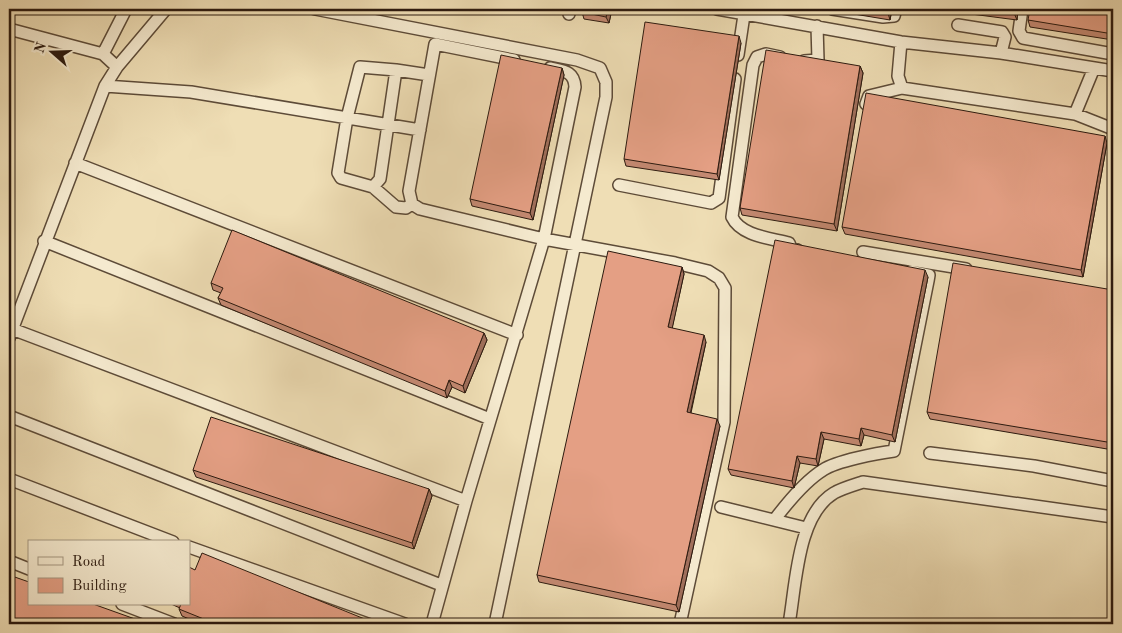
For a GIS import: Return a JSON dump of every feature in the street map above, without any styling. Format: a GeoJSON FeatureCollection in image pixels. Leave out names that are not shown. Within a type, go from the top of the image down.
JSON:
{"type":"FeatureCollection","features":[{"type":"Feature","properties":{"kind":"street"},"geometry":{"type":"LineString","coordinates":[[103,54],[126,9]]}},
{"type":"Feature","properties":{"kind":"street"},"geometry":{"type":"LineString","coordinates":[[166,9],[117,67],[105,86],[10,333],[466,501]]}},
{"type":"Feature","properties":{"kind":"street"},"geometry":{"type":"LineString","coordinates":[[315,9],[577,60],[600,68],[606,82],[606,97],[495,624]]}},
{"type":"Feature","properties":{"kind":"street"},"geometry":{"type":"LineString","coordinates":[[717,9],[901,42],[1001,53],[1113,71]]}},
{"type":"Feature","properties":{"kind":"street"},"geometry":{"type":"LineString","coordinates":[[832,9],[883,17],[894,16],[896,9]]}},
{"type":"Feature","properties":{"kind":"street"},"geometry":{"type":"LineString","coordinates":[[1022,9],[1018,31],[1023,38],[1113,54]]}},
{"type":"Feature","properties":{"kind":"street"},"geometry":{"type":"LineString","coordinates":[[619,185],[711,204],[719,198],[744,15]]}},
{"type":"Feature","properties":{"kind":"street"},"geometry":{"type":"LineString","coordinates":[[809,252],[791,248],[789,243],[744,230],[735,224],[732,217],[753,65],[757,57],[766,54],[810,62],[822,61],[817,26]]}},
{"type":"Feature","properties":{"kind":"street"},"geometry":{"type":"LineString","coordinates":[[958,26],[1002,32],[1005,37],[1001,53]]}},
{"type":"Feature","properties":{"kind":"street"},"geometry":{"type":"LineString","coordinates":[[9,29],[103,54],[117,67]]}},
{"type":"Feature","properties":{"kind":"street"},"geometry":{"type":"LineString","coordinates":[[901,42],[898,76],[902,88]]}},
{"type":"Feature","properties":{"kind":"street"},"geometry":{"type":"LineString","coordinates":[[522,62],[435,44],[409,191],[412,204],[420,209],[544,239],[708,271],[719,278],[725,288],[724,422],[680,624]]}},
{"type":"Feature","properties":{"kind":"street"},"geometry":{"type":"LineString","coordinates":[[432,624],[441,586],[544,239],[575,87],[574,78],[570,73],[541,66]]}},
{"type":"Feature","properties":{"kind":"street"},"geometry":{"type":"LineString","coordinates":[[412,204],[406,208],[396,207],[373,187],[341,178],[338,173],[358,69],[364,67],[429,75]]}},
{"type":"Feature","properties":{"kind":"street"},"geometry":{"type":"LineString","coordinates":[[1075,114],[1094,68]]}},
{"type":"Feature","properties":{"kind":"street"},"geometry":{"type":"LineString","coordinates":[[373,187],[380,179],[396,70]]}},
{"type":"Feature","properties":{"kind":"street"},"geometry":{"type":"LineString","coordinates":[[105,86],[191,92],[420,130]]}},
{"type":"Feature","properties":{"kind":"street"},"geometry":{"type":"LineString","coordinates":[[864,117],[869,96],[902,88],[1075,114],[1113,129]]}},
{"type":"Feature","properties":{"kind":"street"},"geometry":{"type":"LineString","coordinates":[[76,163],[516,335]]}},
{"type":"Feature","properties":{"kind":"street"},"geometry":{"type":"LineString","coordinates":[[44,241],[490,419]]}},
{"type":"Feature","properties":{"kind":"street"},"geometry":{"type":"LineString","coordinates":[[775,519],[788,502],[824,469],[872,455],[894,451],[929,274],[859,256],[978,271]]}},
{"type":"Feature","properties":{"kind":"street"},"geometry":{"type":"LineString","coordinates":[[9,416],[441,586]]}},
{"type":"Feature","properties":{"kind":"street"},"geometry":{"type":"LineString","coordinates":[[930,453],[1034,466],[1113,481]]}},
{"type":"Feature","properties":{"kind":"street"},"geometry":{"type":"LineString","coordinates":[[9,479],[168,540]]}},
{"type":"Feature","properties":{"kind":"street"},"geometry":{"type":"LineString","coordinates":[[789,624],[806,528],[812,515],[834,493],[863,482],[1113,517]]}},
{"type":"Feature","properties":{"kind":"street"},"geometry":{"type":"LineString","coordinates":[[721,506],[806,528]]}},
{"type":"Feature","properties":{"kind":"street"},"geometry":{"type":"LineString","coordinates":[[190,548],[405,624]]}},
{"type":"Feature","properties":{"kind":"street"},"geometry":{"type":"LineString","coordinates":[[9,561],[28,568]]}},
{"type":"Feature","properties":{"kind":"street"},"geometry":{"type":"LineString","coordinates":[[127,606],[174,624]]}},
{"type":"Feature","properties":{"kind":"building"},"geometry":{"type":"Polygon","coordinates":[[[583,9],[608,9],[606,17],[582,12],[583,9]]]}},
{"type":"Feature","properties":{"kind":"building"},"geometry":{"type":"Polygon","coordinates":[[[860,9],[888,9],[888,13],[860,9]]]}},
{"type":"Feature","properties":{"kind":"building"},"geometry":{"type":"Polygon","coordinates":[[[984,9],[1015,9],[1014,13],[984,9]]]}},
{"type":"Feature","properties":{"kind":"building"},"geometry":{"type":"Polygon","coordinates":[[[1030,9],[1113,9],[1113,34],[1028,20],[1030,9]]]}},
{"type":"Feature","properties":{"kind":"building"},"geometry":{"type":"Polygon","coordinates":[[[645,22],[739,36],[717,174],[624,159],[645,22]]]}},
{"type":"Feature","properties":{"kind":"building"},"geometry":{"type":"Polygon","coordinates":[[[766,50],[860,66],[834,224],[740,208],[766,50]]]}},
{"type":"Feature","properties":{"kind":"building"},"geometry":{"type":"Polygon","coordinates":[[[501,55],[562,68],[530,213],[470,199],[501,55]]]}},
{"type":"Feature","properties":{"kind":"building"},"geometry":{"type":"Polygon","coordinates":[[[866,93],[1105,136],[1081,270],[842,227],[866,93]]]}},
{"type":"Feature","properties":{"kind":"building"},"geometry":{"type":"Polygon","coordinates":[[[232,230],[484,333],[463,386],[449,380],[445,391],[218,298],[223,288],[211,283],[232,230]]]}},
{"type":"Feature","properties":{"kind":"building"},"geometry":{"type":"Polygon","coordinates":[[[775,240],[925,270],[892,435],[861,428],[859,439],[821,432],[816,459],[797,456],[792,481],[728,469],[775,240]]]}},
{"type":"Feature","properties":{"kind":"building"},"geometry":{"type":"Polygon","coordinates":[[[608,251],[682,267],[668,327],[704,335],[687,412],[717,419],[676,605],[537,575],[608,251]]]}},
{"type":"Feature","properties":{"kind":"building"},"geometry":{"type":"Polygon","coordinates":[[[953,263],[1113,290],[1113,443],[927,412],[953,263]]]}},
{"type":"Feature","properties":{"kind":"building"},"geometry":{"type":"Polygon","coordinates":[[[211,417],[429,489],[412,543],[193,470],[211,417]]]}},
{"type":"Feature","properties":{"kind":"building"},"geometry":{"type":"Polygon","coordinates":[[[202,553],[377,624],[216,624],[179,609],[180,606],[190,606],[190,568],[195,570],[202,553]]]}},
{"type":"Feature","properties":{"kind":"building"},"geometry":{"type":"Polygon","coordinates":[[[9,575],[28,582],[28,606],[99,606],[149,624],[9,624],[9,575]]]}}]}
